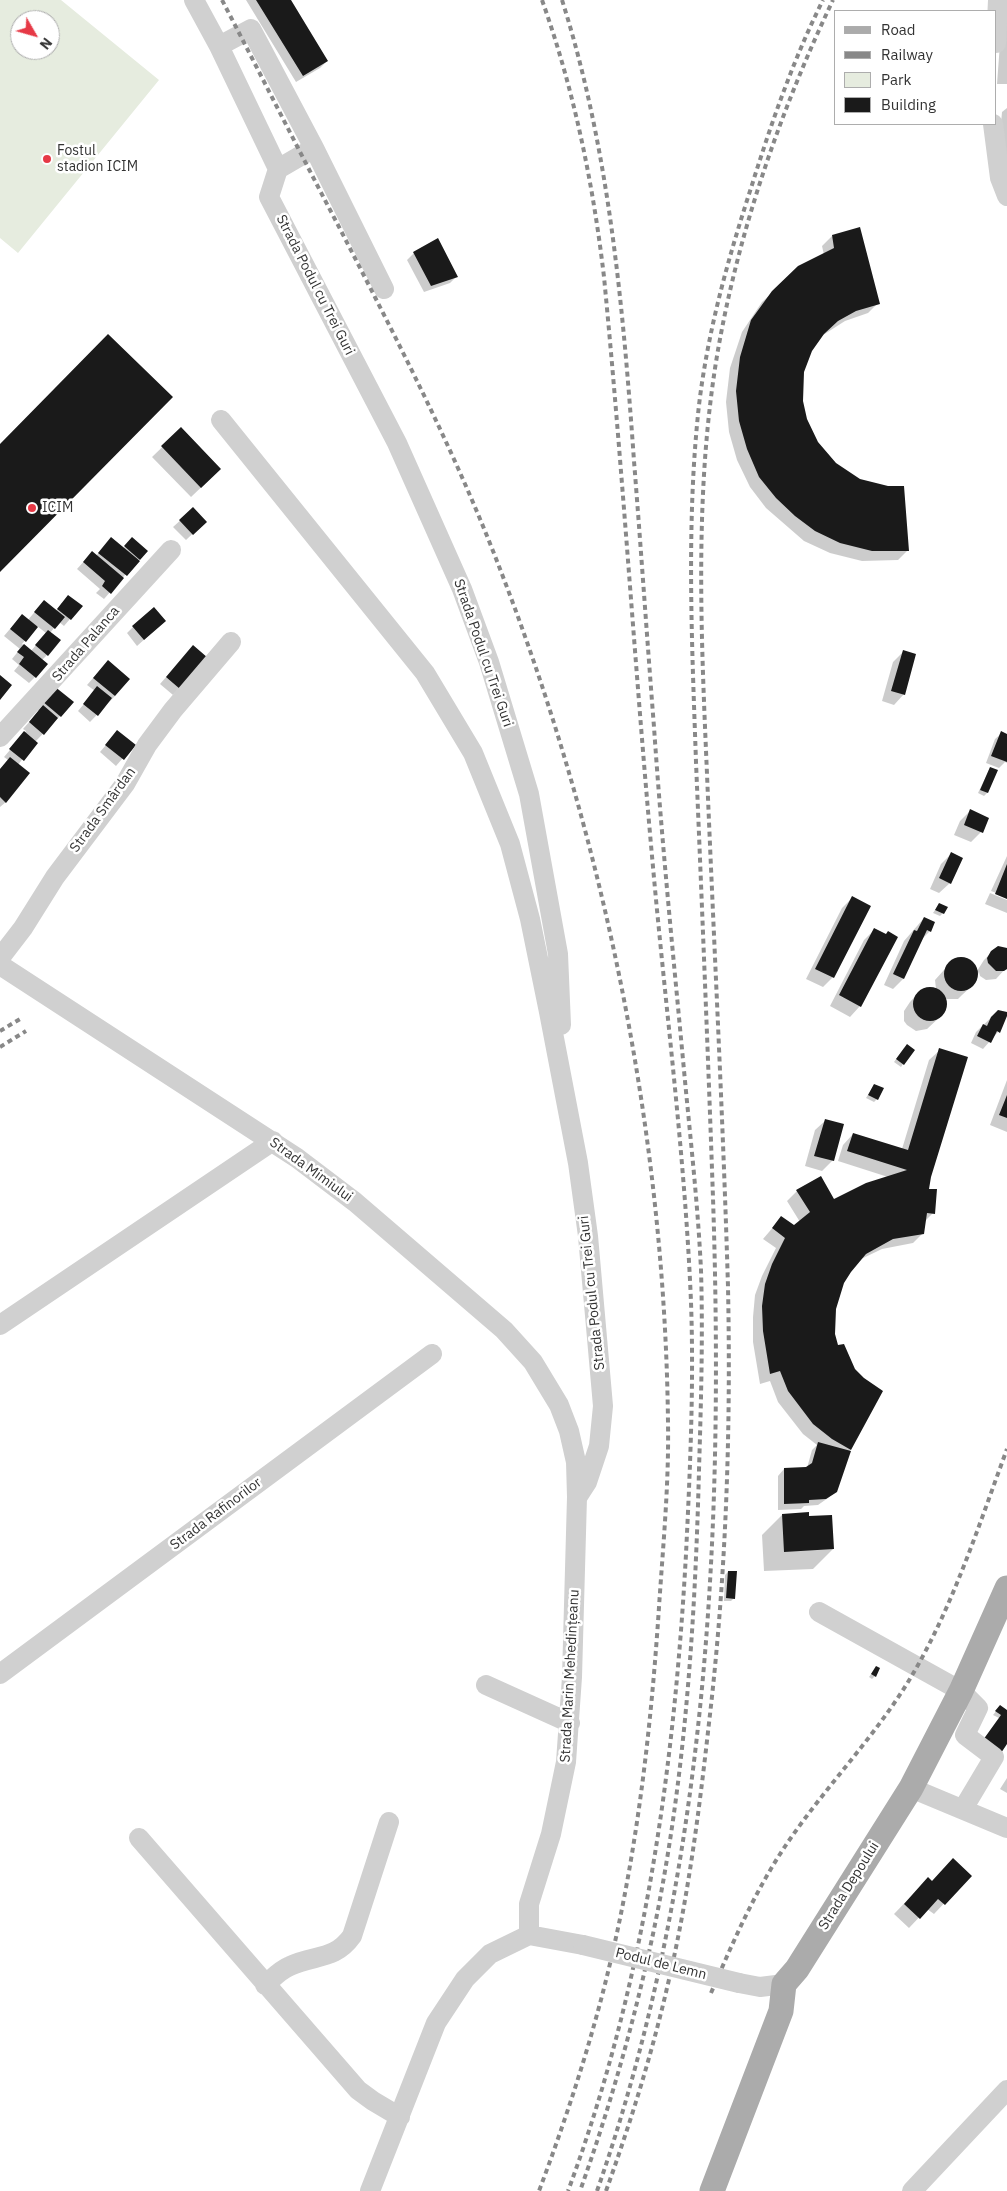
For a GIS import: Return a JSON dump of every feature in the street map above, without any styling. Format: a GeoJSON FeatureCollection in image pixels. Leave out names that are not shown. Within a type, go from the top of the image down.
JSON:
{"type":"FeatureCollection","features":[{"type":"Feature","properties":{"kind":"main road","name":"Strada Depoului"},"geometry":{"type":"LineString","coordinates":[[784,1984],[797,1968],[911,1788],[960,1691],[1007,1588]]}},
{"type":"Feature","properties":{"kind":"main road"},"geometry":{"type":"LineString","coordinates":[[712,2191],[781,2011],[784,1984]]}},
{"type":"Feature","properties":{"kind":"street"},"geometry":{"type":"LineString","coordinates":[[194,0],[219,46],[278,171],[314,148]]}},
{"type":"Feature","properties":{"kind":"street"},"geometry":{"type":"LineString","coordinates":[[997,22],[998,0]]}},
{"type":"Feature","properties":{"kind":"street"},"geometry":{"type":"LineString","coordinates":[[219,46],[251,30],[314,148],[384,289]]}},
{"type":"Feature","properties":{"kind":"street"},"geometry":{"type":"LineString","coordinates":[[993,125],[1000,178],[1007,196]]}},
{"type":"Feature","properties":{"kind":"street","name":"Strada Podul cu Trei Guri"},"geometry":{"type":"LineString","coordinates":[[278,171],[269,197],[397,443],[462,589],[489,662],[529,794],[558,954],[564,1087]]}},
{"type":"Feature","properties":{"kind":"street","name":"Strada Podul cu Trei Guri"},"geometry":{"type":"LineString","coordinates":[[220,420],[425,673],[473,753],[510,844],[530,919],[564,1087],[578,1163],[588,1236],[603,1406],[597,1454],[587,1482],[578,1497]]}},
{"type":"Feature","properties":{"kind":"street","name":"Strada Palanca"},"geometry":{"type":"LineString","coordinates":[[0,737],[171,550]]}},
{"type":"Feature","properties":{"kind":"street","name":"Strada Smârdan"},"geometry":{"type":"LineString","coordinates":[[0,958],[23,928],[60,869],[125,784],[147,745],[173,710],[231,642]]}},
{"type":"Feature","properties":{"kind":"street","name":"Strada Mimiului"},"geometry":{"type":"LineString","coordinates":[[0,965],[273,1141],[362,1208],[504,1330],[519,1346],[545,1380],[559,1405],[570,1431]]}},
{"type":"Feature","properties":{"kind":"street"},"geometry":{"type":"LineString","coordinates":[[0,1325],[273,1141]]}},
{"type":"Feature","properties":{"kind":"street","name":"Strada Rafinorilor"},"geometry":{"type":"LineString","coordinates":[[0,1674],[432,1354]]}},
{"type":"Feature","properties":{"kind":"street","name":"Strada Marin Mehedințeanu"},"geometry":{"type":"LineString","coordinates":[[528,1935],[529,1904],[559,1799],[566,1762],[570,1723],[578,1497],[576,1462],[570,1431]]}},
{"type":"Feature","properties":{"kind":"street"},"geometry":{"type":"LineString","coordinates":[[819,1612],[960,1691],[978,1708],[965,1735],[994,1757],[963,1809]]}},
{"type":"Feature","properties":{"kind":"street"},"geometry":{"type":"LineString","coordinates":[[486,1685],[570,1723]]}},
{"type":"Feature","properties":{"kind":"street"},"geometry":{"type":"LineString","coordinates":[[911,1788],[1007,1828]]}},
{"type":"Feature","properties":{"kind":"street"},"geometry":{"type":"LineString","coordinates":[[265,1985],[280,1971],[292,1965],[344,1948],[352,1936],[389,1822]]}},
{"type":"Feature","properties":{"kind":"street"},"geometry":{"type":"LineString","coordinates":[[139,1838],[358,2090],[373,2102],[400,2117]]}},
{"type":"Feature","properties":{"kind":"street"},"geometry":{"type":"LineString","coordinates":[[370,2191],[436,2023],[465,1979],[490,1954],[528,1935]]}},
{"type":"Feature","properties":{"kind":"street","name":"Podul de Lemn"},"geometry":{"type":"LineString","coordinates":[[528,1935],[583,1945],[739,1984],[760,1987],[784,1984]]}},
{"type":"Feature","properties":{"kind":"street"},"geometry":{"type":"LineString","coordinates":[[912,2191],[1007,2090]]}},
{"type":"Feature","properties":{"kind":"green space","name":"Fostul stadion ICIM"},"geometry":{"type":"Polygon","coordinates":[[[0,0],[61,0],[159,80],[18,253],[0,238],[0,0]]]}},
{"type":"Feature","properties":{"kind":"building"},"geometry":{"type":"Polygon","coordinates":[[[256,0],[291,0],[328,61],[303,76],[256,0]]]}},
{"type":"Feature","properties":{"kind":"building"},"geometry":{"type":"Polygon","coordinates":[[[860,227],[880,304],[856,311],[838,321],[824,334],[812,351],[804,372],[803,401],[807,419],[818,442],[836,463],[860,479],[888,486],[904,486],[909,551],[872,551],[840,543],[815,531],[795,516],[776,498],[759,477],[747,449],[739,421],[736,391],[740,357],[751,320],[772,291],[798,266],[834,248],[832,235],[860,227]]]}},
{"type":"Feature","properties":{"kind":"building"},"geometry":{"type":"Polygon","coordinates":[[[438,238],[458,277],[431,286],[413,252],[438,238]]]}},
{"type":"Feature","properties":{"kind":"building","name":"ICIM"},"geometry":{"type":"Polygon","coordinates":[[[108,334],[173,397],[0,572],[0,444],[108,334]]]}},
{"type":"Feature","properties":{"kind":"building"},"geometry":{"type":"Polygon","coordinates":[[[181,427],[221,469],[201,488],[161,446],[181,427]]]}},
{"type":"Feature","properties":{"kind":"building"},"geometry":{"type":"Polygon","coordinates":[[[193,507],[207,522],[193,535],[179,520],[193,507]]]}},
{"type":"Feature","properties":{"kind":"building"},"geometry":{"type":"Polygon","coordinates":[[[111,537],[140,561],[127,576],[98,553],[111,537]]]}},
{"type":"Feature","properties":{"kind":"building"},"geometry":{"type":"Polygon","coordinates":[[[132,537],[148,551],[140,560],[124,546],[132,537]]]}},
{"type":"Feature","properties":{"kind":"building"},"geometry":{"type":"Polygon","coordinates":[[[92,551],[124,578],[111,594],[102,586],[105,581],[83,562],[92,551]]]}},
{"type":"Feature","properties":{"kind":"building"},"geometry":{"type":"Polygon","coordinates":[[[68,595],[83,606],[71,620],[57,609],[68,595]]]}},
{"type":"Feature","properties":{"kind":"building"},"geometry":{"type":"Polygon","coordinates":[[[44,600],[65,617],[55,629],[34,612],[44,600]]]}},
{"type":"Feature","properties":{"kind":"building"},"geometry":{"type":"Polygon","coordinates":[[[154,607],[166,621],[144,640],[132,626],[154,607]]]}},
{"type":"Feature","properties":{"kind":"building"},"geometry":{"type":"Polygon","coordinates":[[[22,614],[38,627],[26,642],[10,629],[22,614]]]}},
{"type":"Feature","properties":{"kind":"building"},"geometry":{"type":"Polygon","coordinates":[[[48,630],[61,640],[48,656],[35,645],[48,630]]]}},
{"type":"Feature","properties":{"kind":"building"},"geometry":{"type":"Polygon","coordinates":[[[24,644],[48,664],[36,678],[19,664],[24,657],[17,652],[24,644]]]}},
{"type":"Feature","properties":{"kind":"building"},"geometry":{"type":"Polygon","coordinates":[[[193,645],[208,658],[180,689],[166,677],[193,645]]]}},
{"type":"Feature","properties":{"kind":"building"},"geometry":{"type":"Polygon","coordinates":[[[903,650],[916,654],[905,695],[891,691],[903,650]]]}},
{"type":"Feature","properties":{"kind":"building"},"geometry":{"type":"Polygon","coordinates":[[[108,660],[130,679],[115,696],[93,678],[108,660]]]}},
{"type":"Feature","properties":{"kind":"building"},"geometry":{"type":"Polygon","coordinates":[[[0,675],[12,685],[0,700],[0,675]]]}},
{"type":"Feature","properties":{"kind":"building"},"geometry":{"type":"Polygon","coordinates":[[[54,686],[74,702],[61,717],[42,701],[54,686]]]}},
{"type":"Feature","properties":{"kind":"building"},"geometry":{"type":"Polygon","coordinates":[[[97,686],[112,698],[98,716],[83,704],[97,686]]]}},
{"type":"Feature","properties":{"kind":"building"},"geometry":{"type":"Polygon","coordinates":[[[43,705],[58,718],[44,735],[29,722],[43,705]]]}},
{"type":"Feature","properties":{"kind":"building"},"geometry":{"type":"Polygon","coordinates":[[[117,730],[136,745],[124,760],[105,745],[117,730]]]}},
{"type":"Feature","properties":{"kind":"building"},"geometry":{"type":"Polygon","coordinates":[[[24,731],[38,743],[24,761],[9,749],[24,731]]]}},
{"type":"Feature","properties":{"kind":"building"},"geometry":{"type":"Polygon","coordinates":[[[1001,731],[1007,734],[1007,762],[991,756],[1001,731]]]}},
{"type":"Feature","properties":{"kind":"building"},"geometry":{"type":"Polygon","coordinates":[[[10,757],[30,773],[6,803],[0,797],[0,769],[10,757]]]}},
{"type":"Feature","properties":{"kind":"building"},"geometry":{"type":"Polygon","coordinates":[[[990,767],[998,770],[988,793],[980,790],[990,767]]]}},
{"type":"Feature","properties":{"kind":"building"},"geometry":{"type":"Polygon","coordinates":[[[970,809],[989,818],[983,833],[964,825],[970,809]]]}},
{"type":"Feature","properties":{"kind":"building"},"geometry":{"type":"Polygon","coordinates":[[[951,852],[963,858],[951,884],[939,878],[951,852]]]}},
{"type":"Feature","properties":{"kind":"building"},"geometry":{"type":"Polygon","coordinates":[[[1007,864],[1007,899],[995,894],[1007,864]]]}},
{"type":"Feature","properties":{"kind":"building"},"geometry":{"type":"Polygon","coordinates":[[[852,896],[871,906],[834,978],[815,969],[852,896]]]}},
{"type":"Feature","properties":{"kind":"building"},"geometry":{"type":"Polygon","coordinates":[[[939,903],[948,907],[944,914],[935,910],[939,903]]]}},
{"type":"Feature","properties":{"kind":"building"},"geometry":{"type":"Polygon","coordinates":[[[924,917],[935,922],[931,932],[927,930],[904,979],[893,974],[914,930],[917,931],[924,917]]]}},
{"type":"Feature","properties":{"kind":"building"},"geometry":{"type":"Polygon","coordinates":[[[874,928],[886,934],[888,931],[898,937],[861,1007],[839,995],[874,928]]]}},
{"type":"Feature","properties":{"kind":"building"},"geometry":{"type":"Polygon","coordinates":[[[998,946],[1007,948],[1007,969],[1004,971],[996,971],[988,963],[987,958],[991,951],[998,946]]]}},
{"type":"Feature","properties":{"kind":"building"},"geometry":{"type":"Polygon","coordinates":[[[961,957],[968,958],[973,962],[977,967],[977,981],[973,986],[968,990],[961,991],[954,990],[949,986],[945,981],[944,974],[945,967],[949,962],[954,958],[961,957]]]}},
{"type":"Feature","properties":{"kind":"building"},"geometry":{"type":"Polygon","coordinates":[[[930,987],[937,988],[942,992],[946,997],[946,1011],[942,1016],[937,1020],[930,1021],[923,1020],[918,1016],[914,1011],[913,1004],[914,997],[918,992],[923,988],[930,987]]]}},
{"type":"Feature","properties":{"kind":"building"},"geometry":{"type":"Polygon","coordinates":[[[998,1010],[1007,1012],[1007,1016],[1000,1033],[997,1031],[991,1043],[977,1036],[983,1024],[987,1026],[991,1017],[998,1010]]]}},
{"type":"Feature","properties":{"kind":"building"},"geometry":{"type":"Polygon","coordinates":[[[907,1044],[915,1050],[904,1065],[896,1059],[907,1044]]]}},
{"type":"Feature","properties":{"kind":"building"},"geometry":{"type":"Polygon","coordinates":[[[939,1048],[968,1057],[931,1177],[929,1189],[937,1189],[935,1214],[927,1213],[924,1234],[893,1239],[866,1254],[844,1283],[836,1309],[835,1334],[838,1345],[844,1344],[855,1369],[864,1378],[883,1391],[851,1450],[832,1439],[813,1424],[788,1391],[780,1371],[770,1374],[763,1331],[762,1306],[765,1284],[772,1264],[785,1238],[772,1228],[781,1216],[794,1225],[810,1212],[796,1190],[821,1176],[834,1199],[866,1183],[907,1170],[847,1151],[853,1133],[908,1150],[939,1048]]]}},
{"type":"Feature","properties":{"kind":"building"},"geometry":{"type":"Polygon","coordinates":[[[874,1084],[884,1088],[878,1100],[868,1095],[874,1084]]]}},
{"type":"Feature","properties":{"kind":"building"},"geometry":{"type":"Polygon","coordinates":[[[1007,1095],[1007,1118],[999,1115],[1007,1095]]]}},
{"type":"Feature","properties":{"kind":"building"},"geometry":{"type":"Polygon","coordinates":[[[825,1119],[844,1124],[834,1161],[814,1156],[825,1119]]]}},
{"type":"Feature","properties":{"kind":"building"},"geometry":{"type":"Polygon","coordinates":[[[818,1442],[851,1451],[837,1492],[826,1499],[809,1500],[809,1503],[784,1504],[784,1468],[806,1467],[812,1463],[818,1442]]]}},
{"type":"Feature","properties":{"kind":"building"},"geometry":{"type":"Polygon","coordinates":[[[809,1512],[809,1516],[832,1515],[834,1549],[784,1552],[782,1514],[809,1512]]]}},
{"type":"Feature","properties":{"kind":"building"},"geometry":{"type":"Polygon","coordinates":[[[728,1571],[737,1571],[735,1599],[726,1598],[728,1571]]]}},
{"type":"Feature","properties":{"kind":"building"},"geometry":{"type":"Polygon","coordinates":[[[876,1666],[880,1668],[876,1677],[871,1674],[876,1666]]]}},
{"type":"Feature","properties":{"kind":"building"},"geometry":{"type":"Polygon","coordinates":[[[1000,1705],[1007,1710],[1007,1744],[1001,1753],[983,1740],[1001,1715],[995,1711],[1000,1705]]]}},
{"type":"Feature","properties":{"kind":"building"},"geometry":{"type":"Polygon","coordinates":[[[953,1858],[972,1876],[945,1905],[938,1899],[920,1919],[904,1904],[928,1877],[932,1881],[953,1858]]]}},
{"type":"Feature","properties":{"kind":"railway"},"geometry":{"type":"LineString","coordinates":[[222,0],[424,395],[464,481],[500,569],[537,671],[570,775],[598,881],[622,989],[641,1097],[655,1206],[664,1315],[668,1423],[668,1469],[652,1699],[635,1836],[608,1972],[577,2082],[539,2191]]}},
{"type":"Feature","properties":{"kind":"railway"},"geometry":{"type":"LineString","coordinates":[[542,0],[564,68],[581,137],[604,277],[658,921],[684,1193],[692,1334],[691,1428],[681,1636],[663,1797],[636,1957],[617,2036],[594,2114],[568,2191]]}},
{"type":"Feature","properties":{"kind":"railway"},"geometry":{"type":"LineString","coordinates":[[562,0],[592,113],[603,170],[619,286],[630,403],[664,860],[696,1199],[702,1320],[695,1587],[681,1761],[673,1819],[653,1934],[638,1999],[621,2064],[580,2191]]}},
{"type":"Feature","properties":{"kind":"railway"},"geometry":{"type":"LineString","coordinates":[[597,2191],[634,2071],[664,1949],[685,1825],[701,1700],[710,1575],[715,1449],[716,1324],[691,584],[692,494],[699,405],[713,322],[743,215],[783,92],[823,0]]}},
{"type":"Feature","properties":{"kind":"railway"},"geometry":{"type":"LineString","coordinates":[[606,2191],[632,2116],[647,2065],[661,2014],[681,1922],[697,1823],[720,1614],[728,1451],[729,1342],[702,615],[702,508],[710,402],[727,305],[750,215],[779,127],[833,0]]}},
{"type":"Feature","properties":{"kind":"railway"},"geometry":{"type":"LineString","coordinates":[[0,1031],[20,1019]]}},
{"type":"Feature","properties":{"kind":"railway"},"geometry":{"type":"LineString","coordinates":[[0,1047],[26,1031]]}},
{"type":"Feature","properties":{"kind":"railway"},"geometry":{"type":"LineString","coordinates":[[711,1993],[745,1917],[775,1862],[802,1822],[888,1712],[918,1665],[956,1586],[1007,1449]]}},
{"type":"Feature","properties":{"kind":"place","name":"Fostul stadion ICIM"},"geometry":{"type":"Point","coordinates":[47,159]}},
{"type":"Feature","properties":{"kind":"place","name":"ICIM"},"geometry":{"type":"Point","coordinates":[32,508]}}]}
